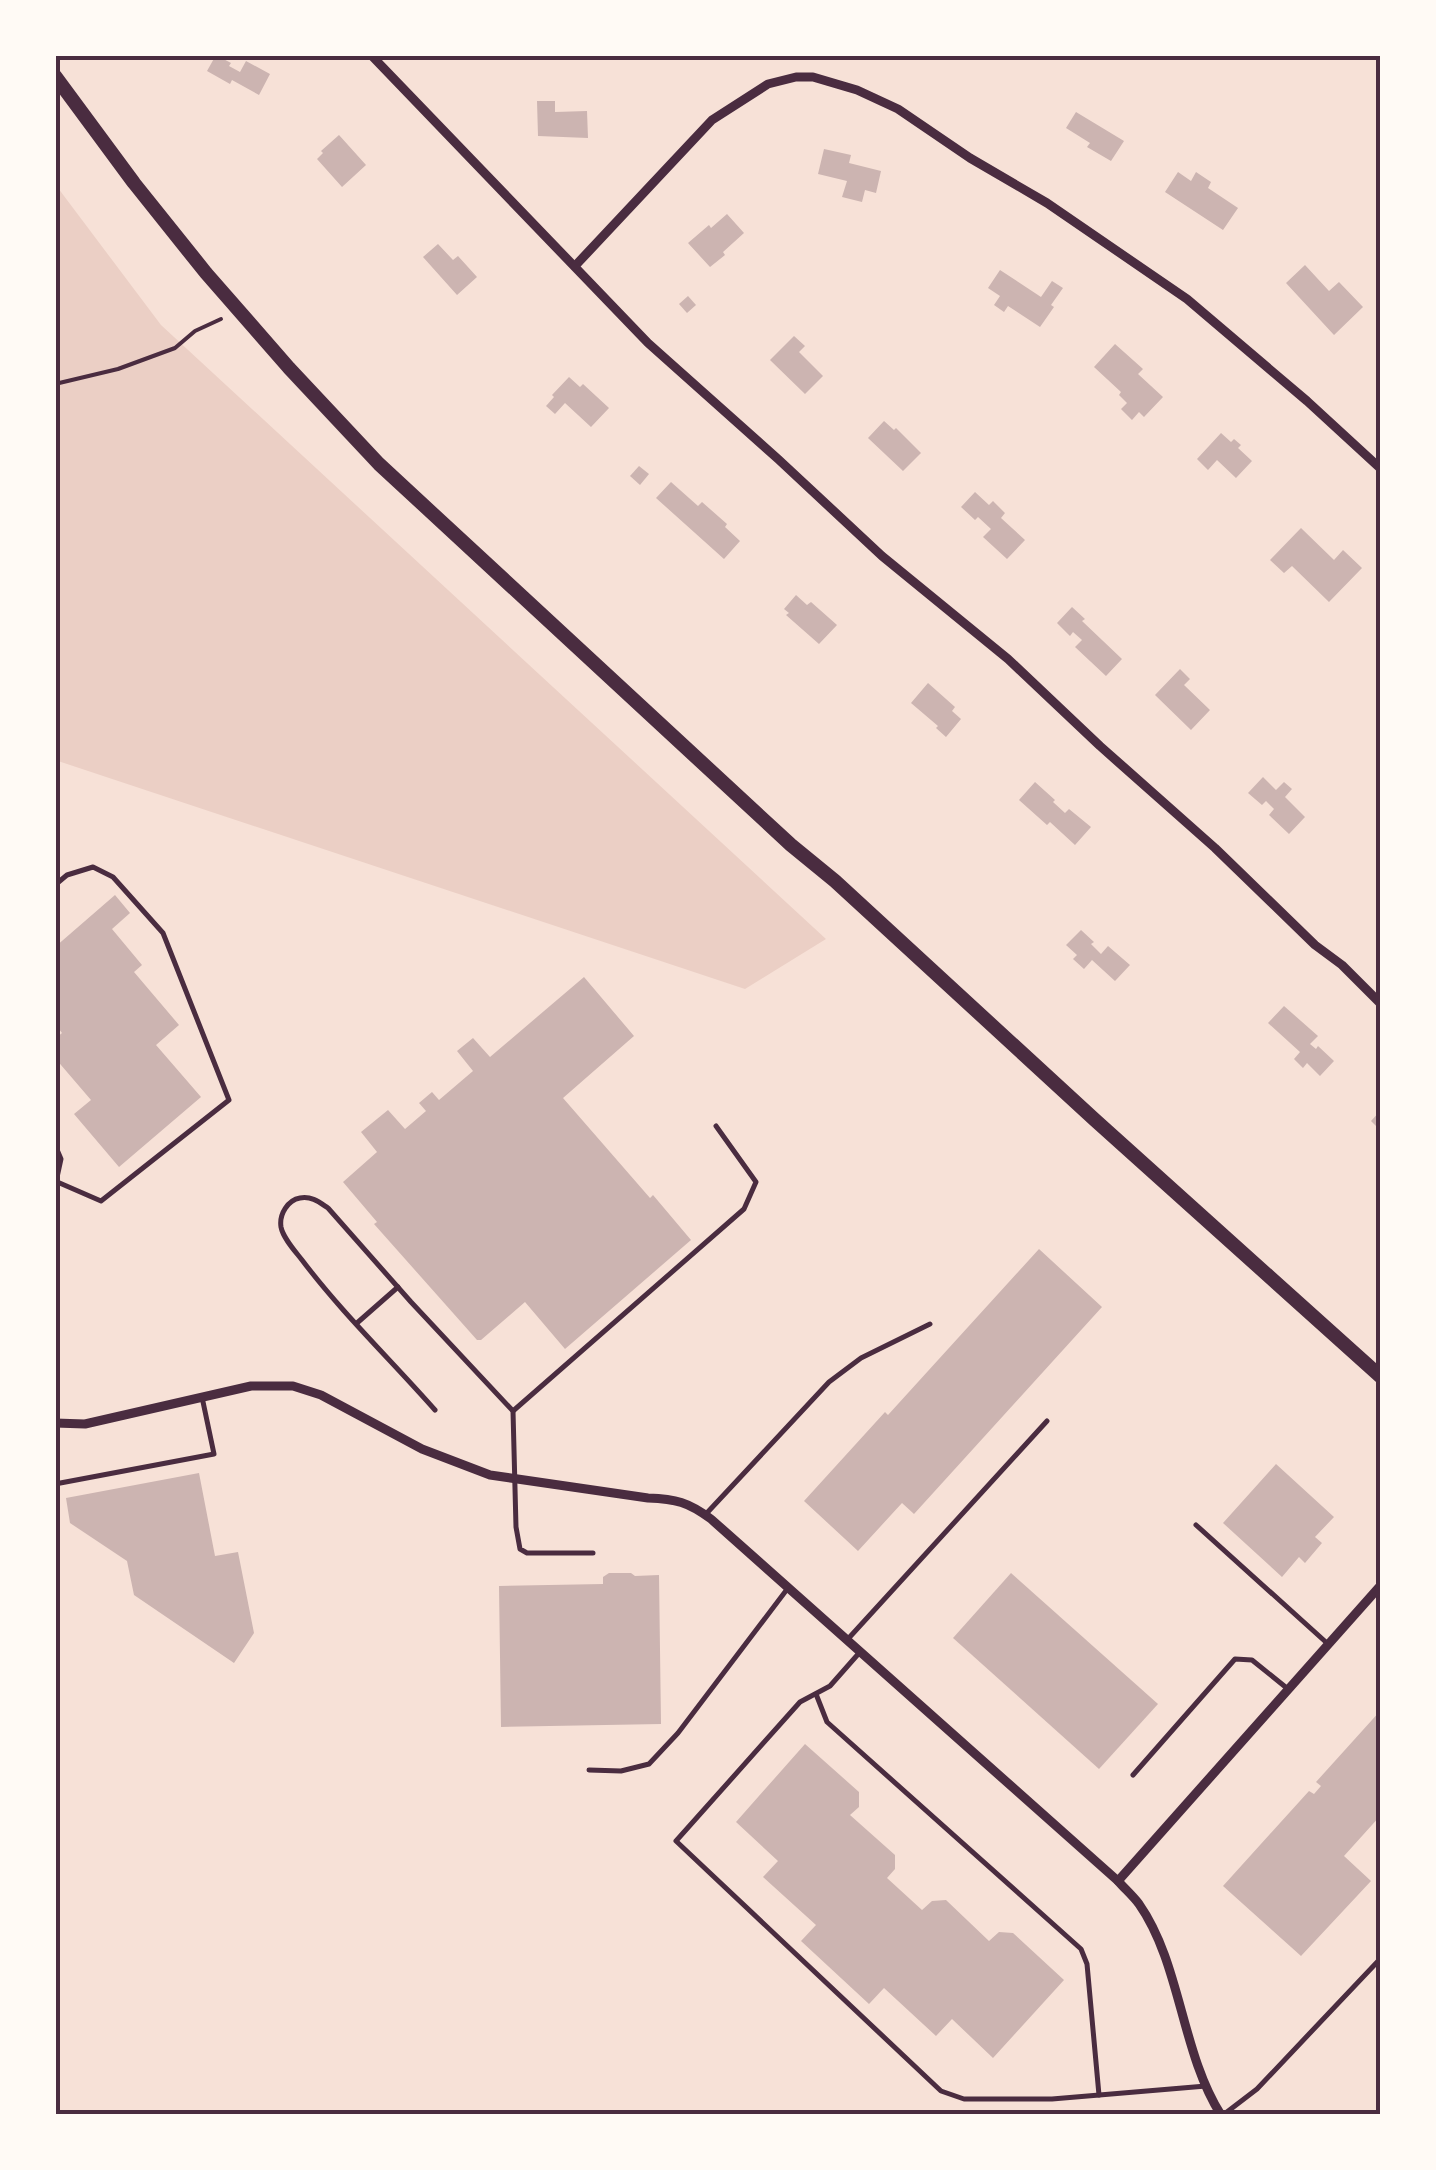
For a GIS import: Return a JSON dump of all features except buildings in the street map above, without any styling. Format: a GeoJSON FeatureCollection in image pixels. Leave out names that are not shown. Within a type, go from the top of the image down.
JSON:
{"type":"FeatureCollection","features":[{"type":"Feature","properties":{"kind":"main road"},"geometry":{"type":"LineString","coordinates":[[55,76],[206,273],[392,477],[1381,1377]]}},
{"type":"Feature","properties":{"kind":"street"},"geometry":{"type":"LineString","coordinates":[[370,55],[648,343],[882,556],[1008,659],[1381,1004]]}},
{"type":"Feature","properties":{"kind":"street"},"geometry":{"type":"LineString","coordinates":[[575,266],[712,120],[768,84],[813,77],[858,90],[898,110],[1047,203],[1187,298],[1381,469]]}},
{"type":"Feature","properties":{"kind":"street"},"geometry":{"type":"LineString","coordinates":[[55,1423],[85,1424],[250,1386],[294,1386],[321,1395],[422,1449],[490,1475],[675,1499],[693,1506],[1136,1900],[1151,1926],[1206,2086],[1222,2115]]}},
{"type":"Feature","properties":{"kind":"street"},"geometry":{"type":"LineString","coordinates":[[1118,1881],[1381,1585]]}},
{"type":"Feature","properties":{"kind":"lane"},"geometry":{"type":"LineString","coordinates":[[55,885],[67,874],[94,867],[113,877],[162,933],[229,1100],[101,1200],[56,1182],[61,1159],[55,1145]]}},
{"type":"Feature","properties":{"kind":"lane"},"geometry":{"type":"LineString","coordinates":[[512,1411],[744,1209],[756,1182],[716,1126]]}},
{"type":"Feature","properties":{"kind":"lane"},"geometry":{"type":"LineString","coordinates":[[436,1410],[316,1278],[291,1245],[281,1228],[283,1210],[291,1201],[304,1197],[328,1208],[512,1411],[520,1549],[526,1553],[593,1553]]}},
{"type":"Feature","properties":{"kind":"lane"},"geometry":{"type":"LineString","coordinates":[[357,1324],[398,1288]]}},
{"type":"Feature","properties":{"kind":"lane"},"geometry":{"type":"LineString","coordinates":[[705,1514],[829,1382],[861,1358],[930,1324]]}},
{"type":"Feature","properties":{"kind":"lane"},"geometry":{"type":"LineString","coordinates":[[55,1484],[214,1454],[202,1397]]}},
{"type":"Feature","properties":{"kind":"lane"},"geometry":{"type":"LineString","coordinates":[[846,1640],[1047,1421]]}},
{"type":"Feature","properties":{"kind":"lane"},"geometry":{"type":"LineString","coordinates":[[1196,1525],[1328,1644]]}},
{"type":"Feature","properties":{"kind":"lane"},"geometry":{"type":"LineString","coordinates":[[589,1770],[621,1770],[649,1764],[678,1733],[788,1588]]}},
{"type":"Feature","properties":{"kind":"lane"},"geometry":{"type":"LineString","coordinates":[[860,1652],[830,1686],[800,1702],[676,1841],[941,2091],[964,2099],[1052,2098],[1206,2086]]}},
{"type":"Feature","properties":{"kind":"lane"},"geometry":{"type":"LineString","coordinates":[[1133,1775],[1235,1659],[1252,1660],[1288,1689]]}},
{"type":"Feature","properties":{"kind":"lane"},"geometry":{"type":"LineString","coordinates":[[816,1694],[827,1722],[1081,1949],[1087,1964],[1099,2095]]}},
{"type":"Feature","properties":{"kind":"lane"},"geometry":{"type":"LineString","coordinates":[[1222,2115],[1258,2089],[1381,1958]]}},
{"type":"Feature","properties":{"kind":"path"},"geometry":{"type":"LineString","coordinates":[[55,384],[118,369],[175,348],[195,331],[222,319]]}},
{"type":"Feature","properties":{"kind":"shaded area"},"geometry":{"type":"Polygon","coordinates":[[[55,184],[161,325],[826,939],[745,989],[55,760],[55,184]]]}}]}
